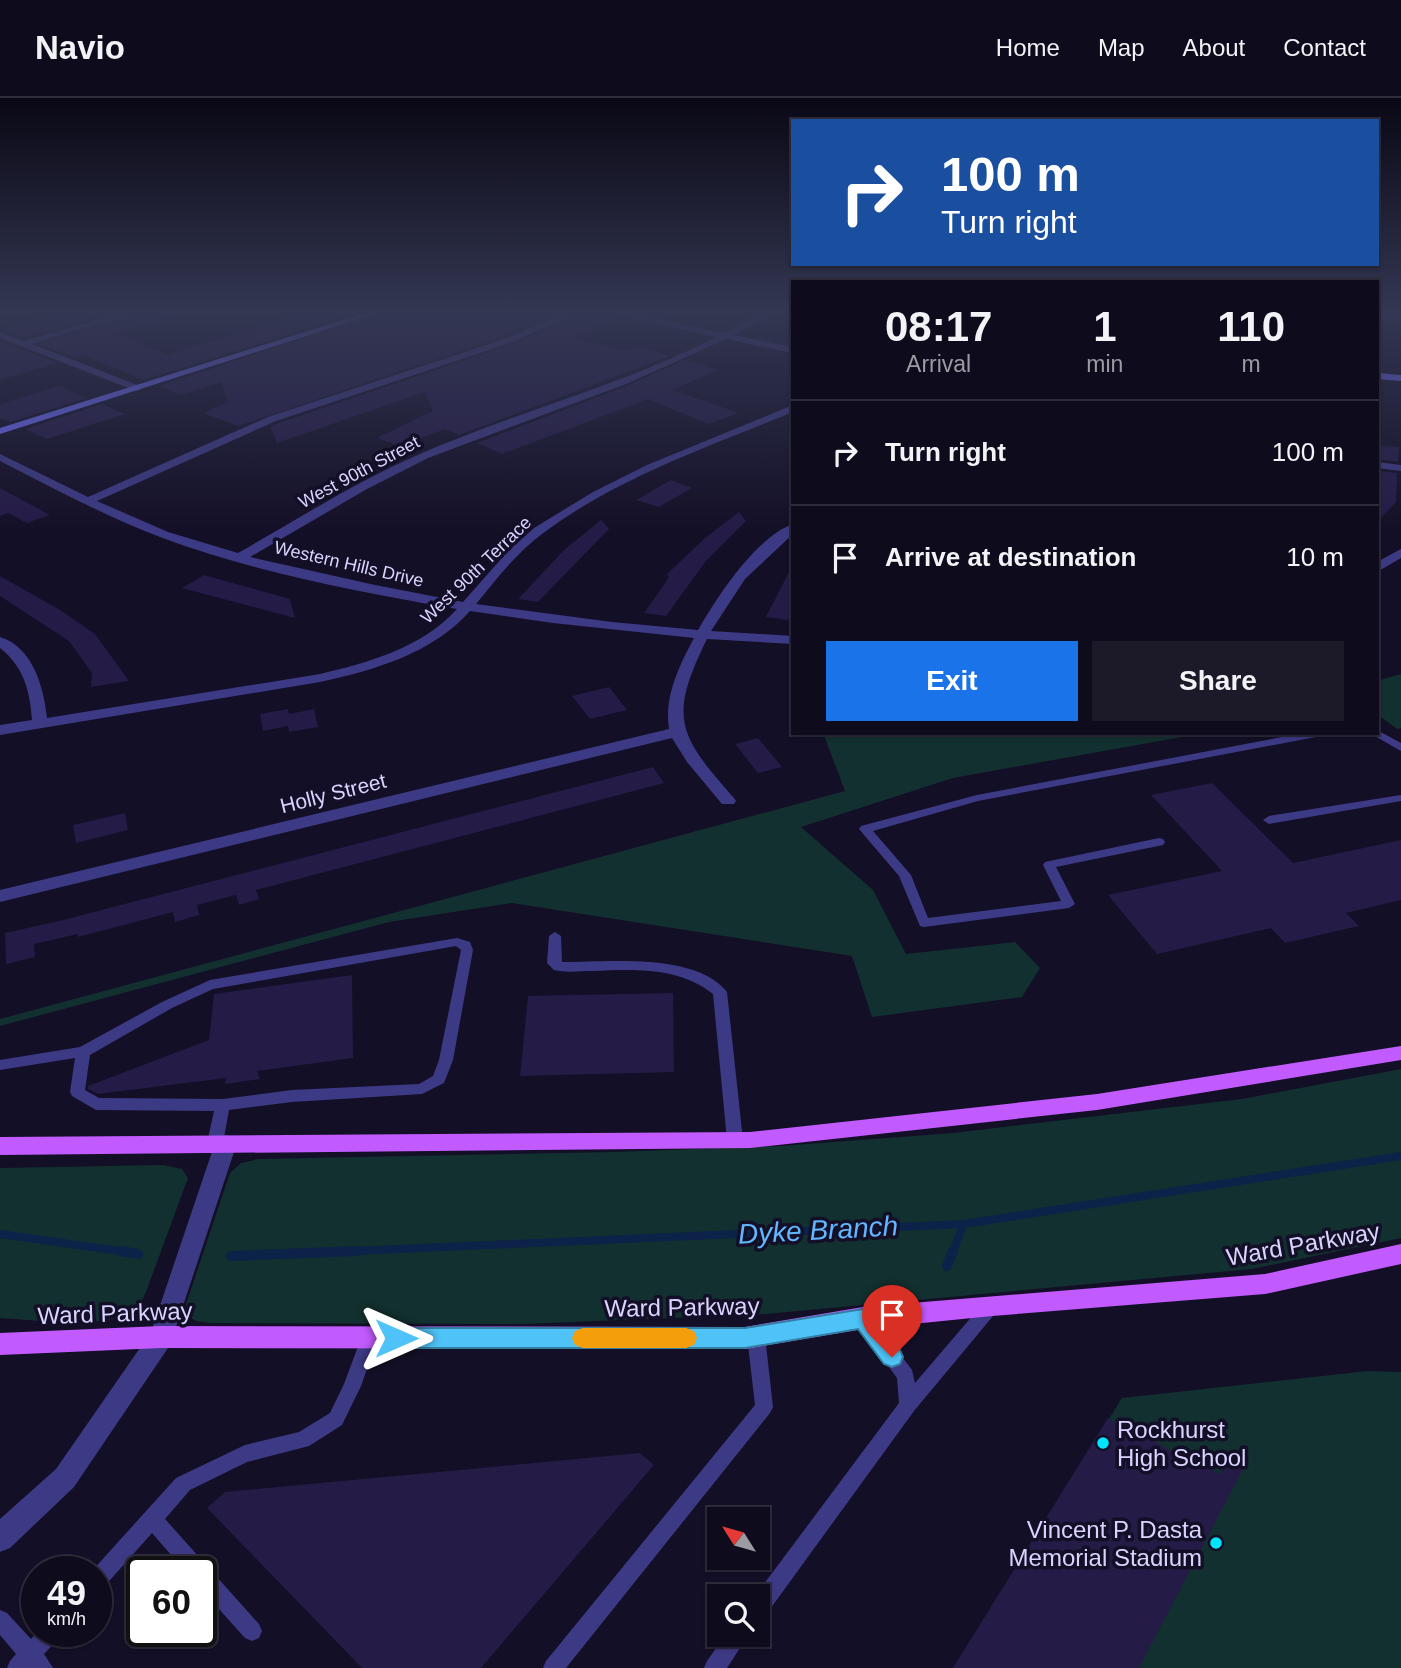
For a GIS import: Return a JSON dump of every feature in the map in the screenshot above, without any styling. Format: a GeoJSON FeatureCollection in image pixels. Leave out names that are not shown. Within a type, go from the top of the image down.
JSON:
{"type":"FeatureCollection","features":[{"type":"Feature","properties":{"kind":"main road"},"geometry":{"type":"LineString","coordinates":[[0,1146],[735,1140],[1097,1102],[1401,1053]]}},
{"type":"Feature","properties":{"kind":"main road","name":"Ward Parkway"},"geometry":{"type":"LineString","coordinates":[[0,1344],[161,1337],[756,1336],[863,1318],[1265,1284],[1401,1254]]}},
{"type":"Feature","properties":{"kind":"street"},"geometry":{"type":"LineString","coordinates":[[132,386],[136,388]]}},
{"type":"Feature","properties":{"kind":"street"},"geometry":{"type":"LineString","coordinates":[[0,431],[142,386]]}},
{"type":"Feature","properties":{"kind":"street"},"geometry":{"type":"LineString","coordinates":[[88,500],[272,419],[371,386]]}},
{"type":"Feature","properties":{"kind":"street","name":"West 90th Street"},"geometry":{"type":"LineString","coordinates":[[241,557],[363,487],[424,456],[612,386]]}},
{"type":"Feature","properties":{"kind":"street","name":"West 90th Terrace"},"geometry":{"type":"LineString","coordinates":[[0,730],[320,678],[363,668],[427,641],[445,629],[522,546],[577,505],[651,467],[791,409]]}},
{"type":"Feature","properties":{"kind":"street","name":"Western Hills Drive"},"geometry":{"type":"LineString","coordinates":[[0,457],[143,526],[241,557],[359,587],[464,607],[575,623],[791,640]]}},
{"type":"Feature","properties":{"kind":"street"},"geometry":{"type":"LineString","coordinates":[[1379,466],[1401,468]]}},
{"type":"Feature","properties":{"kind":"street"},"geometry":{"type":"LineString","coordinates":[[728,801],[699,768],[677,732],[674,703],[704,635],[735,583],[766,550],[791,530]]}},
{"type":"Feature","properties":{"kind":"street"},"geometry":{"type":"LineString","coordinates":[[1379,567],[1401,553]]}},
{"type":"Feature","properties":{"kind":"street"},"geometry":{"type":"LineString","coordinates":[[0,641],[17,653],[34,679],[40,725]]}},
{"type":"Feature","properties":{"kind":"street","name":"Holly Street"},"geometry":{"type":"LineString","coordinates":[[0,896],[677,732]]}},
{"type":"Feature","properties":{"kind":"street"},"geometry":{"type":"LineString","coordinates":[[0,1538],[65,1478],[161,1337],[221,1143]]}},
{"type":"Feature","properties":{"kind":"lane"},"geometry":{"type":"LineString","coordinates":[[1379,734],[1401,748]]}},
{"type":"Feature","properties":{"kind":"lane"},"geometry":{"type":"LineString","coordinates":[[1160,842],[1049,865],[1069,904],[925,923],[905,875],[865,829],[977,798],[1310,735]]}},
{"type":"Feature","properties":{"kind":"lane"},"geometry":{"type":"LineString","coordinates":[[1269,820],[1401,798]]}},
{"type":"Feature","properties":{"kind":"lane"},"geometry":{"type":"LineString","coordinates":[[555,936],[554,963],[559,967],[655,967],[701,977],[712,983],[720,992],[735,1140]]}},
{"type":"Feature","properties":{"kind":"lane"},"geometry":{"type":"LineString","coordinates":[[0,1065],[83,1052],[209,985],[457,942],[465,944],[467,950],[446,1059],[439,1079],[422,1089],[292,1096],[223,1105],[96,1104],[77,1092],[83,1052]]}},
{"type":"Feature","properties":{"kind":"lane"},"geometry":{"type":"LineString","coordinates":[[221,1143],[223,1105]]}},
{"type":"Feature","properties":{"kind":"lane"},"geometry":{"type":"LineString","coordinates":[[770,1593],[908,1405],[992,1305]]}},
{"type":"Feature","properties":{"kind":"lane"},"geometry":{"type":"LineString","coordinates":[[863,1318],[906,1376],[908,1405]]}},
{"type":"Feature","properties":{"kind":"lane"},"geometry":{"type":"LineString","coordinates":[[553,1668],[764,1407],[756,1336]]}},
{"type":"Feature","properties":{"kind":"lane"},"geometry":{"type":"LineString","coordinates":[[112,1563],[183,1484],[245,1454],[303,1440],[336,1419],[352,1386],[369,1338]]}},
{"type":"Feature","properties":{"kind":"lane"},"geometry":{"type":"LineString","coordinates":[[152,1519],[185,1556]]}},
{"type":"Feature","properties":{"kind":"lane"},"geometry":{"type":"LineString","coordinates":[[217,1592],[252,1631]]}},
{"type":"Feature","properties":{"kind":"lane"},"geometry":{"type":"LineString","coordinates":[[0,1620],[30,1663],[41,1647]]}},
{"type":"Feature","properties":{"kind":"lane"},"geometry":{"type":"LineString","coordinates":[[714,1668],[729,1647]]}},
{"type":"Feature","properties":{"kind":"green space"},"geometry":{"type":"Polygon","coordinates":[[[1401,674],[1401,728],[1397,729],[1379,716],[1379,680],[1401,674]]]}},
{"type":"Feature","properties":{"kind":"green space"},"geometry":{"type":"Polygon","coordinates":[[[824,735],[1193,735],[953,778],[801,827],[873,890],[906,954],[1015,942],[1040,968],[1022,997],[872,1017],[852,956],[512,903],[389,922],[0,1026],[0,1019],[845,791],[824,735]]]}},
{"type":"Feature","properties":{"kind":"green space"},"geometry":{"type":"Polygon","coordinates":[[[1401,1069],[1401,1238],[1252,1269],[766,1314],[524,1324],[211,1323],[196,1321],[183,1313],[230,1173],[241,1163],[259,1159],[781,1146],[953,1133],[1242,1099],[1401,1069]]]}},
{"type":"Feature","properties":{"kind":"green space"},"geometry":{"type":"Polygon","coordinates":[[[163,1165],[182,1169],[188,1178],[146,1292],[137,1309],[122,1316],[89,1322],[0,1318],[0,1168],[163,1165]]]}},
{"type":"Feature","properties":{"kind":"green space","name":"Vincent P. Dasta Memorial Stadium"},"geometry":{"type":"Polygon","coordinates":[[[1368,1371],[1401,1372],[1401,1668],[953,1668],[1122,1398],[1368,1371]]]}},
{"type":"Feature","properties":{"kind":"building"},"geometry":{"type":"Polygon","coordinates":[[[58,386],[87,398],[10,422],[0,418],[0,404],[58,386]]]}},
{"type":"Feature","properties":{"kind":"building"},"geometry":{"type":"Polygon","coordinates":[[[160,386],[208,386],[181,395],[160,386]]]}},
{"type":"Feature","properties":{"kind":"building"},"geometry":{"type":"Polygon","coordinates":[[[222,386],[356,386],[238,426],[203,413],[228,402],[222,386]]]}},
{"type":"Feature","properties":{"kind":"building"},"geometry":{"type":"Polygon","coordinates":[[[388,386],[589,386],[459,435],[445,429],[400,446],[377,438],[433,411],[425,392],[277,443],[270,426],[388,386]]]}},
{"type":"Feature","properties":{"kind":"building"},"geometry":{"type":"Polygon","coordinates":[[[626,386],[681,386],[672,390],[739,413],[708,424],[648,399],[502,454],[477,443],[626,386]]]}},
{"type":"Feature","properties":{"kind":"building"},"geometry":{"type":"Polygon","coordinates":[[[102,404],[125,414],[47,439],[25,429],[102,404]]]}},
{"type":"Feature","properties":{"kind":"building"},"geometry":{"type":"Polygon","coordinates":[[[1379,446],[1399,447],[1398,462],[1379,459],[1379,446]]]}},
{"type":"Feature","properties":{"kind":"building"},"geometry":{"type":"Polygon","coordinates":[[[1379,471],[1397,473],[1396,502],[1379,520],[1379,471]]]}},
{"type":"Feature","properties":{"kind":"building"},"geometry":{"type":"Polygon","coordinates":[[[671,480],[692,488],[659,507],[636,500],[671,480]]]}},
{"type":"Feature","properties":{"kind":"building"},"geometry":{"type":"Polygon","coordinates":[[[0,488],[50,515],[27,523],[8,513],[0,516],[0,488]]]}},
{"type":"Feature","properties":{"kind":"building"},"geometry":{"type":"Polygon","coordinates":[[[739,512],[746,521],[706,561],[666,616],[644,613],[666,582],[669,576],[666,575],[705,538],[739,512]]]}},
{"type":"Feature","properties":{"kind":"building"},"geometry":{"type":"Polygon","coordinates":[[[601,520],[609,529],[538,602],[518,599],[564,550],[601,520]]]}},
{"type":"Feature","properties":{"kind":"building"},"geometry":{"type":"Polygon","coordinates":[[[791,568],[791,615],[788,620],[766,617],[791,568]]]}},
{"type":"Feature","properties":{"kind":"building"},"geometry":{"type":"Polygon","coordinates":[[[204,575],[290,599],[295,618],[182,588],[204,575]]]}},
{"type":"Feature","properties":{"kind":"building"},"geometry":{"type":"Polygon","coordinates":[[[0,576],[60,610],[95,634],[129,681],[91,687],[92,673],[69,641],[0,596],[0,576]]]}},
{"type":"Feature","properties":{"kind":"building"},"geometry":{"type":"Polygon","coordinates":[[[609,687],[627,710],[590,719],[572,696],[609,687]]]}},
{"type":"Feature","properties":{"kind":"building"},"geometry":{"type":"Polygon","coordinates":[[[288,709],[289,714],[314,709],[318,727],[289,732],[288,726],[263,731],[260,714],[288,709]]]}},
{"type":"Feature","properties":{"kind":"building"},"geometry":{"type":"Polygon","coordinates":[[[758,738],[782,767],[758,773],[735,744],[758,738]]]}},
{"type":"Feature","properties":{"kind":"building"},"geometry":{"type":"Polygon","coordinates":[[[653,767],[664,783],[256,890],[259,899],[239,905],[236,895],[197,905],[199,915],[175,922],[173,912],[78,937],[78,934],[34,944],[35,957],[6,964],[5,933],[653,767]]]}},
{"type":"Feature","properties":{"kind":"building"},"geometry":{"type":"Polygon","coordinates":[[[1212,783],[1293,863],[1401,840],[1401,900],[1346,913],[1359,926],[1285,943],[1271,928],[1157,954],[1108,895],[1222,871],[1151,795],[1212,783]]]}},
{"type":"Feature","properties":{"kind":"building"},"geometry":{"type":"Polygon","coordinates":[[[125,813],[128,830],[76,843],[73,825],[125,813]]]}},
{"type":"Feature","properties":{"kind":"building"},"geometry":{"type":"Polygon","coordinates":[[[352,975],[353,1058],[257,1071],[260,1079],[225,1084],[226,1078],[98,1094],[88,1089],[88,1086],[209,1040],[214,994],[352,975]]]}},
{"type":"Feature","properties":{"kind":"building"},"geometry":{"type":"Polygon","coordinates":[[[673,993],[674,1072],[520,1076],[528,996],[673,993]]]}},
{"type":"Feature","properties":{"kind":"building"},"geometry":{"type":"Polygon","coordinates":[[[1108,1418],[1140,1438],[1143,1434],[1196,1467],[1199,1461],[1220,1475],[1228,1460],[1243,1469],[1139,1668],[953,1668],[1108,1418]]]}},
{"type":"Feature","properties":{"kind":"building"},"geometry":{"type":"Polygon","coordinates":[[[640,1453],[654,1465],[481,1668],[362,1668],[207,1508],[225,1492],[640,1453]]]}},
{"type":"Feature","properties":{"kind":"waterway","name":"Dyke Branch"},"geometry":{"type":"LineString","coordinates":[[964,1224],[1401,1156]]}},
{"type":"Feature","properties":{"kind":"waterway","name":"Dyke Branch"},"geometry":{"type":"LineString","coordinates":[[315,1253],[964,1224]]}},
{"type":"Feature","properties":{"kind":"waterway"},"geometry":{"type":"LineString","coordinates":[[952,1253],[964,1224]]}},
{"type":"Feature","properties":{"kind":"waterway","name":"Dyke Branch"},"geometry":{"type":"LineString","coordinates":[[0,1234],[130,1252]]}},
{"type":"Feature","properties":{"kind":"waterway","name":"Dyke Branch"},"geometry":{"type":"LineString","coordinates":[[121,1251],[130,1252]]}},
{"type":"Feature","properties":{"kind":"waterway","name":"Dyke Branch"},"geometry":{"type":"LineString","coordinates":[[315,1253],[358,1251]]}},
{"type":"Feature","properties":{"kind":"waterway"},"geometry":{"type":"LineString","coordinates":[[947,1266],[953,1251]]}},
{"type":"Feature","properties":{"kind":"waterway","name":"Dyke Branch"},"geometry":{"type":"LineString","coordinates":[[130,1252],[138,1254]]}},
{"type":"Feature","properties":{"kind":"waterway","name":"Dyke Branch"},"geometry":{"type":"LineString","coordinates":[[308,1253],[315,1253]]}},
{"type":"Feature","properties":{"kind":"waterway","name":"Dyke Branch"},"geometry":{"type":"LineString","coordinates":[[231,1256],[315,1253]]}},
{"type":"Feature","properties":{"kind":"slow traffic"},"geometry":{"type":"LineString","coordinates":[[583,1338],[686,1338]]}},
{"type":"Feature","properties":{"kind":"place","name":"Rockhurst High School"},"geometry":{"type":"Point","coordinates":[1103,1443]}},
{"type":"Feature","properties":{"kind":"place","name":"Vincent P. Dasta Memorial Stadium"},"geometry":{"type":"Point","coordinates":[1216,1543]}},
{"type":"Feature","properties":{"kind":"route"},"geometry":{"type":"LineString","coordinates":[[396,1338],[745,1338],[863,1318],[892,1357]]}}]}
